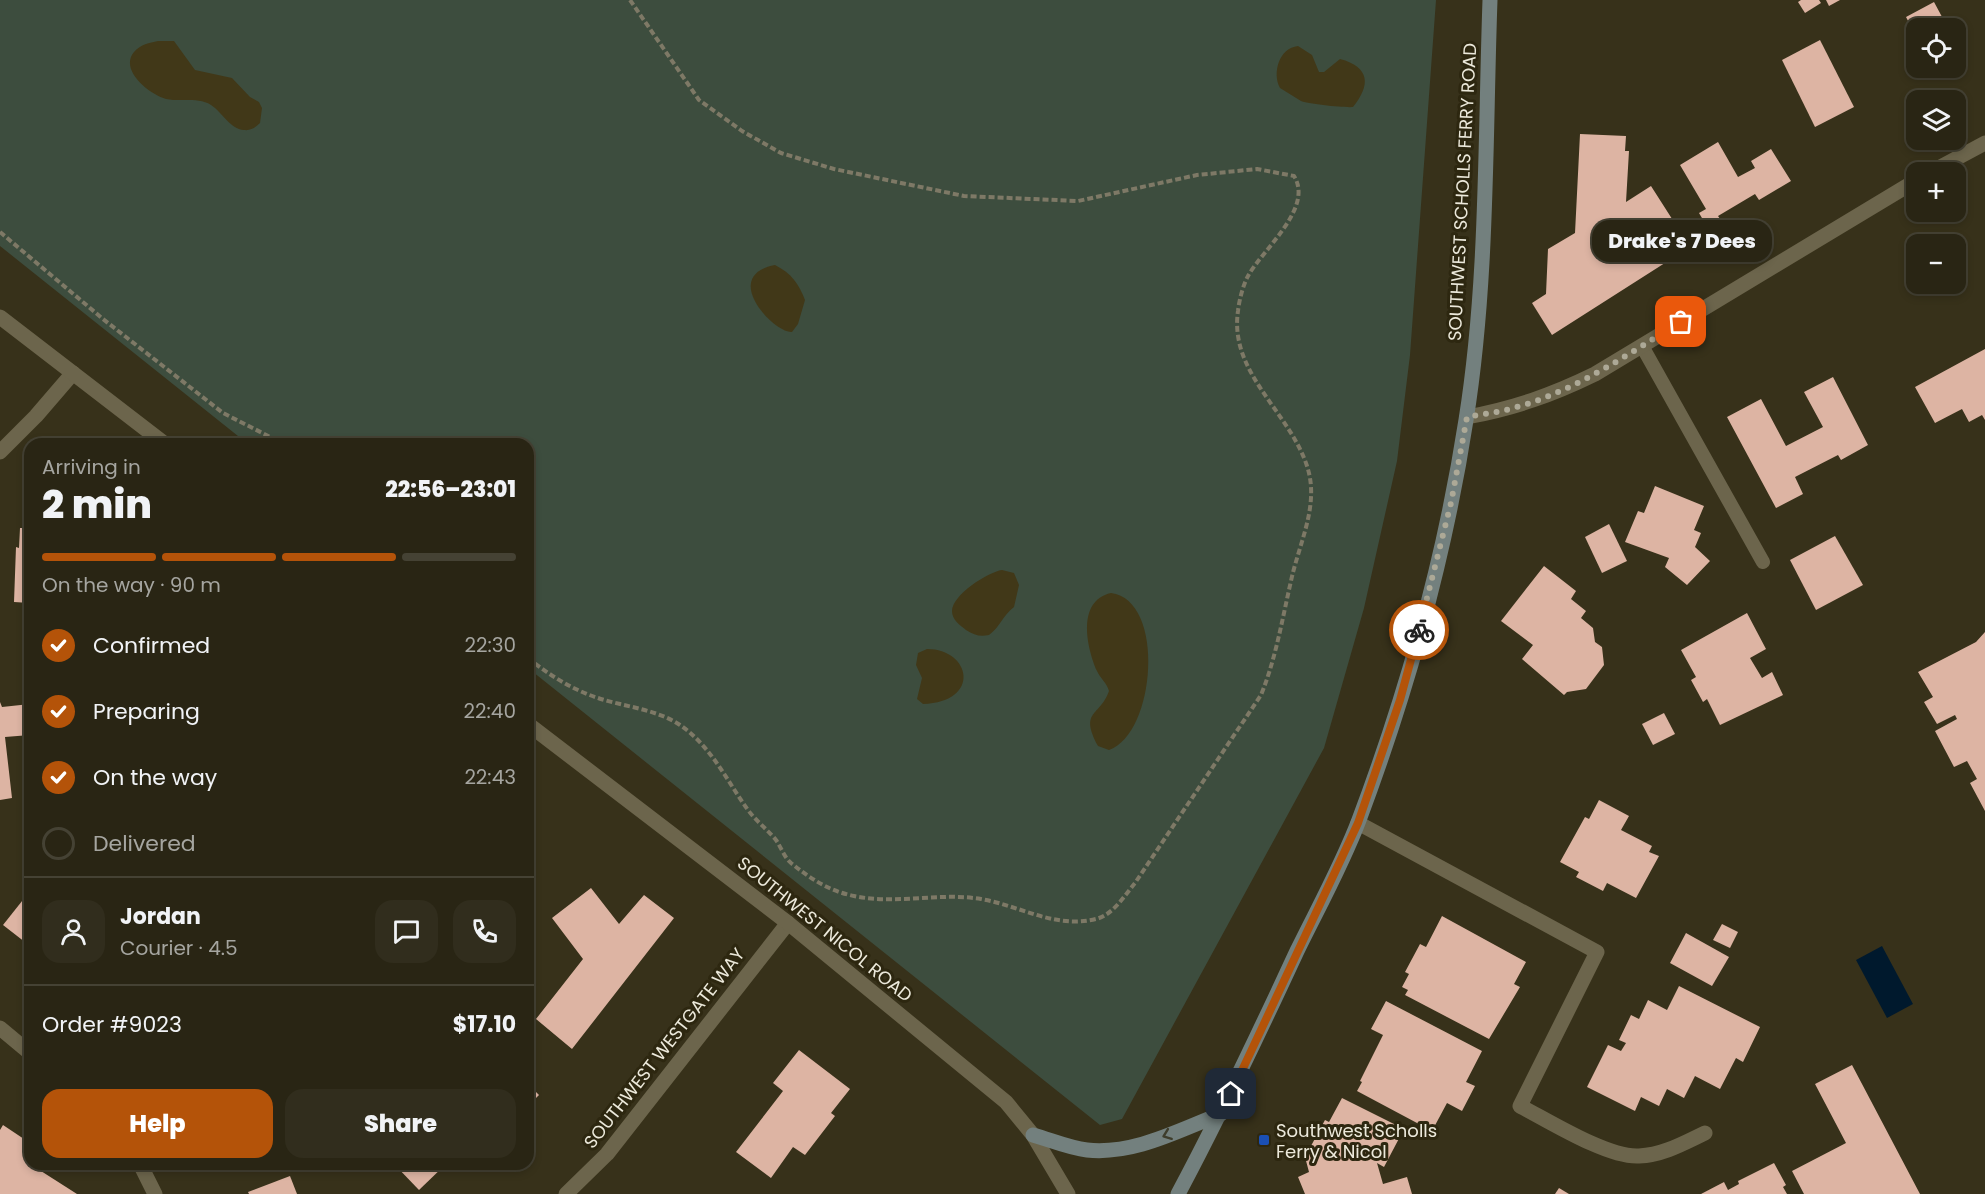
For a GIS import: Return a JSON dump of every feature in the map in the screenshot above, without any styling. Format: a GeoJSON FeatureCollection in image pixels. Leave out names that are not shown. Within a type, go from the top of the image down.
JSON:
{"type":"FeatureCollection","features":[{"type":"Feature","properties":{"kind":"main road","name":"SOUTHWEST SCHOLLS FERRY ROAD"},"geometry":{"type":"LineString","coordinates":[[1179,1194],[1221,1114],[1358,823],[1400,700],[1431,589],[1451,503],[1467,417],[1480,278],[1490,0]]}},
{"type":"Feature","properties":{"kind":"main road"},"geometry":{"type":"LineString","coordinates":[[1033,1135],[1085,1150],[1117,1150],[1152,1141],[1221,1114]]}},
{"type":"Feature","properties":{"kind":"street"},"geometry":{"type":"LineString","coordinates":[[1950,162],[1985,143]]}},
{"type":"Feature","properties":{"kind":"street"},"geometry":{"type":"LineString","coordinates":[[1467,417],[1516,408],[1555,394],[1595,374],[1906,187]]}},
{"type":"Feature","properties":{"kind":"street"},"geometry":{"type":"LineString","coordinates":[[0,317],[157,438]]}},
{"type":"Feature","properties":{"kind":"street"},"geometry":{"type":"LineString","coordinates":[[0,452],[36,416],[73,373]]}},
{"type":"Feature","properties":{"kind":"street","name":"SOUTHWEST NICOL ROAD"},"geometry":{"type":"LineString","coordinates":[[534,729],[788,923],[1006,1102],[1033,1135],[1068,1194]]}},
{"type":"Feature","properties":{"kind":"street"},"geometry":{"type":"LineString","coordinates":[[1358,823],[1597,952],[1520,1106],[1617,1154],[1639,1156],[1662,1152],[1705,1133]]}},
{"type":"Feature","properties":{"kind":"street","name":"SOUTHWEST WESTGATE WAY"},"geometry":{"type":"LineString","coordinates":[[566,1194],[607,1154],[788,923]]}},
{"type":"Feature","properties":{"kind":"street"},"geometry":{"type":"LineString","coordinates":[[0,1028],[24,1048]]}},
{"type":"Feature","properties":{"kind":"street"},"geometry":{"type":"LineString","coordinates":[[143,1170],[155,1194]]}},
{"type":"Feature","properties":{"kind":"lane"},"geometry":{"type":"LineString","coordinates":[[1642,346],[1763,562]]}},
{"type":"Feature","properties":{"kind":"path"},"geometry":{"type":"LineString","coordinates":[[534,663],[546,673],[571,687],[599,699],[630,705],[680,725],[714,759],[749,811],[776,840],[788,861],[826,888],[856,897],[882,899],[943,896],[981,899],[1057,922],[1099,918],[1118,905],[1136,882],[1261,695],[1273,663],[1312,499],[1307,467],[1297,443],[1250,373],[1238,343],[1238,311],[1247,278],[1290,218],[1300,198],[1301,186],[1294,176],[1257,169],[1197,175],[1078,201],[964,196],[834,169],[781,153],[742,131],[699,100],[630,0]]}},
{"type":"Feature","properties":{"kind":"path"},"geometry":{"type":"LineString","coordinates":[[0,232],[103,319],[223,413],[272,438]]}},
{"type":"Feature","properties":{"kind":"green space"},"geometry":{"type":"Polygon","coordinates":[[[0,0],[1436,0],[1410,355],[1397,461],[1364,608],[1324,748],[1122,1119],[1100,1125],[534,673],[534,438],[240,438],[0,246],[0,0]]]}},
{"type":"Feature","properties":{"kind":"sand"},"geometry":{"type":"Polygon","coordinates":[[[158,41],[174,41],[195,70],[232,78],[250,97],[259,102],[262,108],[260,123],[251,129],[239,129],[211,105],[195,100],[166,99],[144,87],[133,73],[130,59],[139,47],[158,41]]]}},
{"type":"Feature","properties":{"kind":"sand"},"geometry":{"type":"Polygon","coordinates":[[[1298,46],[1312,55],[1319,72],[1324,72],[1340,59],[1350,62],[1362,72],[1365,84],[1353,107],[1327,106],[1301,101],[1280,88],[1277,75],[1279,62],[1286,51],[1298,46]]]}},
{"type":"Feature","properties":{"kind":"sand"},"geometry":{"type":"Polygon","coordinates":[[[775,265],[794,280],[805,300],[798,324],[792,332],[774,324],[764,315],[751,292],[752,280],[759,271],[775,265]]]}},
{"type":"Feature","properties":{"kind":"sand"},"geometry":{"type":"Polygon","coordinates":[[[1002,570],[1014,573],[1019,585],[1014,607],[989,635],[980,636],[966,630],[952,614],[958,598],[972,585],[1002,570]]]}},
{"type":"Feature","properties":{"kind":"sand"},"geometry":{"type":"Polygon","coordinates":[[[1111,593],[1129,601],[1140,618],[1147,642],[1148,668],[1145,695],[1137,720],[1125,739],[1109,750],[1098,746],[1090,726],[1093,715],[1109,691],[1093,661],[1087,626],[1093,605],[1100,598],[1111,593]]]}},
{"type":"Feature","properties":{"kind":"sand"},"geometry":{"type":"Polygon","coordinates":[[[927,649],[942,651],[953,657],[961,666],[964,676],[962,686],[955,695],[942,701],[923,704],[917,699],[922,678],[916,665],[918,653],[927,649]]]}},
{"type":"Feature","properties":{"kind":"water"},"geometry":{"type":"Polygon","coordinates":[[[1882,946],[1913,1004],[1887,1018],[1856,960],[1882,946]]]}},
{"type":"Feature","properties":{"kind":"building"},"geometry":{"type":"Polygon","coordinates":[[[1819,0],[1821,3],[1805,13],[1798,2],[1819,0]]]}},
{"type":"Feature","properties":{"kind":"building"},"geometry":{"type":"Polygon","coordinates":[[[1826,0],[1840,0],[1829,6],[1826,0]]]}},
{"type":"Feature","properties":{"kind":"building"},"geometry":{"type":"Polygon","coordinates":[[[1934,2],[1943,18],[1907,18],[1934,2]]]}},
{"type":"Feature","properties":{"kind":"building"},"geometry":{"type":"Polygon","coordinates":[[[1820,40],[1854,107],[1815,127],[1782,60],[1820,40]]]}},
{"type":"Feature","properties":{"kind":"building"},"geometry":{"type":"Polygon","coordinates":[[[1580,134],[1626,136],[1625,151],[1629,151],[1626,202],[1651,186],[1690,247],[1552,335],[1532,303],[1546,294],[1548,249],[1575,233],[1580,134]]]}},
{"type":"Feature","properties":{"kind":"building"},"geometry":{"type":"Polygon","coordinates":[[[1718,142],[1738,177],[1755,168],[1751,161],[1771,149],[1791,181],[1759,200],[1755,194],[1718,216],[1722,222],[1709,230],[1699,213],[1706,209],[1680,165],[1718,142]]]}},
{"type":"Feature","properties":{"kind":"building"},"geometry":{"type":"Polygon","coordinates":[[[1985,349],[1985,420],[1982,415],[1969,422],[1962,409],[1935,423],[1915,387],[1985,349]]]}},
{"type":"Feature","properties":{"kind":"building"},"geometry":{"type":"Polygon","coordinates":[[[1833,377],[1868,445],[1841,460],[1838,455],[1795,477],[1803,494],[1776,508],[1727,417],[1761,399],[1786,446],[1823,427],[1804,392],[1833,377]]]}},
{"type":"Feature","properties":{"kind":"building"},"geometry":{"type":"Polygon","coordinates":[[[1655,486],[1704,506],[1694,530],[1701,533],[1695,547],[1710,561],[1687,585],[1665,567],[1669,558],[1625,542],[1638,511],[1644,513],[1655,486]]]}},
{"type":"Feature","properties":{"kind":"building"},"geometry":{"type":"Polygon","coordinates":[[[1609,524],[1627,561],[1602,573],[1585,537],[1609,524]]]}},
{"type":"Feature","properties":{"kind":"building"},"geometry":{"type":"Polygon","coordinates":[[[20,528],[24,528],[24,603],[14,602],[16,547],[19,548],[20,528]]]}},
{"type":"Feature","properties":{"kind":"building"},"geometry":{"type":"Polygon","coordinates":[[[1835,536],[1863,585],[1816,610],[1790,560],[1835,536]]]}},
{"type":"Feature","properties":{"kind":"building"},"geometry":{"type":"Polygon","coordinates":[[[1544,566],[1576,591],[1571,599],[1586,611],[1581,618],[1593,628],[1595,642],[1602,647],[1604,665],[1586,689],[1567,692],[1564,695],[1522,659],[1533,645],[1501,621],[1544,566]]]}},
{"type":"Feature","properties":{"kind":"building"},"geometry":{"type":"Polygon","coordinates":[[[1747,613],[1766,649],[1750,658],[1762,678],[1772,672],[1783,695],[1720,725],[1707,699],[1703,702],[1691,680],[1696,677],[1681,650],[1747,613]]]}},
{"type":"Feature","properties":{"kind":"building"},"geometry":{"type":"Polygon","coordinates":[[[1985,632],[1985,811],[1970,783],[1977,779],[1967,761],[1954,767],[1935,731],[1957,719],[1955,715],[1937,724],[1924,702],[1933,697],[1918,672],[1976,642],[1985,632]]]}},
{"type":"Feature","properties":{"kind":"building"},"geometry":{"type":"Polygon","coordinates":[[[0,702],[2,707],[24,705],[24,735],[5,737],[12,798],[0,800],[0,702]]]}},
{"type":"Feature","properties":{"kind":"building"},"geometry":{"type":"Polygon","coordinates":[[[1664,713],[1675,734],[1653,745],[1642,724],[1664,713]]]}},
{"type":"Feature","properties":{"kind":"building"},"geometry":{"type":"Polygon","coordinates":[[[1599,800],[1629,816],[1621,830],[1652,846],[1649,852],[1659,856],[1636,898],[1607,883],[1603,891],[1576,877],[1579,872],[1560,862],[1585,817],[1589,819],[1599,800]]]}},
{"type":"Feature","properties":{"kind":"building"},"geometry":{"type":"Polygon","coordinates":[[[591,888],[619,924],[644,895],[674,918],[572,1049],[536,1019],[583,959],[552,918],[591,888]]]}},
{"type":"Feature","properties":{"kind":"building"},"geometry":{"type":"Polygon","coordinates":[[[24,899],[24,941],[3,925],[24,899]]]}},
{"type":"Feature","properties":{"kind":"building"},"geometry":{"type":"Polygon","coordinates":[[[1442,916],[1526,962],[1514,984],[1520,987],[1489,1039],[1405,995],[1408,990],[1402,987],[1409,974],[1405,972],[1420,944],[1426,947],[1442,916]]]}},
{"type":"Feature","properties":{"kind":"building"},"geometry":{"type":"Polygon","coordinates":[[[1722,924],[1738,932],[1730,948],[1713,940],[1722,924]]]}},
{"type":"Feature","properties":{"kind":"building"},"geometry":{"type":"Polygon","coordinates":[[[1686,933],[1729,957],[1712,986],[1670,963],[1686,933]]]}},
{"type":"Feature","properties":{"kind":"building"},"geometry":{"type":"Polygon","coordinates":[[[1679,986],[1760,1027],[1743,1062],[1736,1058],[1720,1089],[1695,1076],[1684,1098],[1667,1089],[1659,1106],[1641,1097],[1635,1111],[1587,1087],[1608,1045],[1621,1051],[1626,1043],[1619,1040],[1631,1015],[1639,1019],[1648,1000],[1667,1010],[1679,986]]]}},
{"type":"Feature","properties":{"kind":"building"},"geometry":{"type":"Polygon","coordinates":[[[1386,1001],[1482,1051],[1466,1082],[1475,1086],[1462,1111],[1447,1103],[1432,1131],[1357,1091],[1383,1035],[1371,1029],[1386,1001]]]}},
{"type":"Feature","properties":{"kind":"building"},"geometry":{"type":"Polygon","coordinates":[[[799,1050],[850,1089],[831,1113],[835,1116],[805,1155],[793,1147],[771,1178],[736,1152],[783,1091],[773,1083],[799,1050]]]}},
{"type":"Feature","properties":{"kind":"building"},"geometry":{"type":"Polygon","coordinates":[[[1852,1065],[1920,1194],[1804,1194],[1792,1171],[1846,1143],[1815,1084],[1852,1065]]]}},
{"type":"Feature","properties":{"kind":"building"},"geometry":{"type":"Polygon","coordinates":[[[534,1090],[539,1095],[534,1100],[534,1090]]]}},
{"type":"Feature","properties":{"kind":"building"},"geometry":{"type":"Polygon","coordinates":[[[1342,1098],[1404,1129],[1384,1167],[1377,1163],[1383,1184],[1407,1177],[1412,1194],[1305,1194],[1298,1177],[1309,1172],[1305,1157],[1325,1120],[1329,1122],[1342,1098]]]}},
{"type":"Feature","properties":{"kind":"building"},"geometry":{"type":"Polygon","coordinates":[[[3,1125],[24,1139],[24,1170],[39,1170],[77,1194],[0,1194],[0,1130],[3,1125]]]}},
{"type":"Feature","properties":{"kind":"building"},"geometry":{"type":"Polygon","coordinates":[[[1774,1163],[1786,1185],[1783,1187],[1787,1194],[1701,1194],[1724,1182],[1728,1190],[1739,1184],[1738,1181],[1774,1163]]]}},
{"type":"Feature","properties":{"kind":"building"},"geometry":{"type":"Polygon","coordinates":[[[400,1170],[440,1170],[419,1190],[400,1170]]]}},
{"type":"Feature","properties":{"kind":"building"},"geometry":{"type":"Polygon","coordinates":[[[290,1176],[297,1194],[249,1194],[248,1192],[290,1176]]]}},
{"type":"Feature","properties":{"kind":"building"},"geometry":{"type":"Polygon","coordinates":[[[1559,1188],[1569,1194],[1555,1194],[1559,1188]]]}},
{"type":"Feature","properties":{"kind":"way so far"},"geometry":{"type":"LineString","coordinates":[[1419,630],[1451,503],[1467,417],[1516,408],[1555,394],[1595,374],[1681,322]]}},
{"type":"Feature","properties":{"kind":"place","name":"Drake's 7 Dees"},"geometry":{"type":"Point","coordinates":[1681,322]}},
{"type":"Feature","properties":{"kind":"place","name":"Southwest Scholls Ferry & Nicol"},"geometry":{"type":"Point","coordinates":[1264,1140]}},
{"type":"Feature","properties":{"kind":"route"},"geometry":{"type":"LineString","coordinates":[[1231,1094],[1358,823],[1400,700],[1419,630]]}}]}
